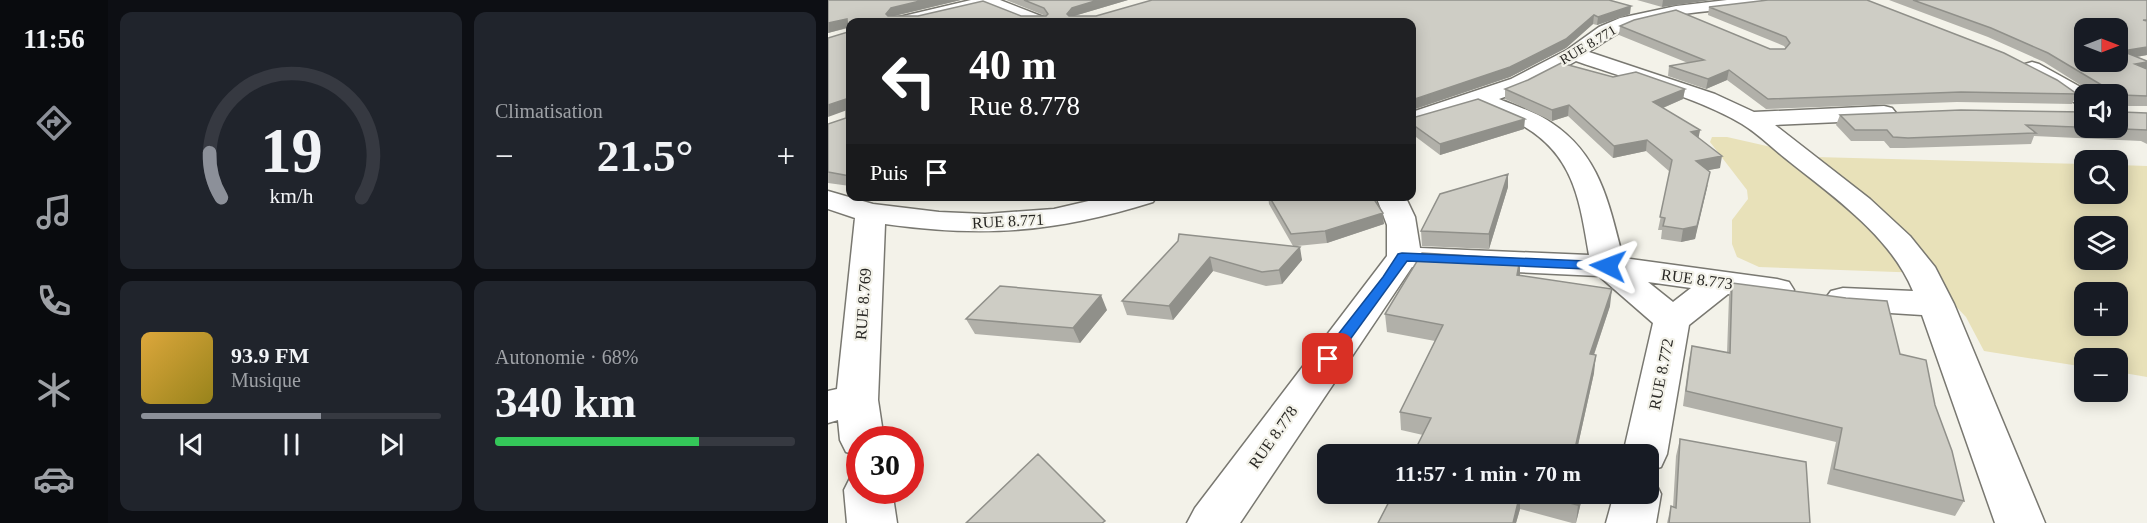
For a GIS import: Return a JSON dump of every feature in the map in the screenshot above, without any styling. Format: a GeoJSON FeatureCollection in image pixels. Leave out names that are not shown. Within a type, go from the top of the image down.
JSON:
{"type":"FeatureCollection","features":[{"type":"Feature","properties":{"kind":"street","name":"RUE 8.771"},"geometry":{"type":"LineString","coordinates":[[1416,114],[1479,99],[1519,84],[1626,22],[1668,12],[1772,0]]}},
{"type":"Feature","properties":{"kind":"street"},"geometry":{"type":"LineString","coordinates":[[918,18],[989,1],[1030,18]]}},
{"type":"Feature","properties":{"kind":"street"},"geometry":{"type":"LineString","coordinates":[[1624,4],[1668,12],[1716,27]]}},
{"type":"Feature","properties":{"kind":"street"},"geometry":{"type":"LineString","coordinates":[[1574,54],[1707,99],[1751,119],[1848,197],[1896,240],[1917,264],[1936,304],[2020,523]]}},
{"type":"Feature","properties":{"kind":"street"},"geometry":{"type":"LineString","coordinates":[[2013,59],[2074,92]]}},
{"type":"Feature","properties":{"kind":"street"},"geometry":{"type":"LineString","coordinates":[[1479,99],[1533,122],[1555,137],[1575,159],[1592,192],[1608,266],[1672,320]]}},
{"type":"Feature","properties":{"kind":"street"},"geometry":{"type":"LineString","coordinates":[[1751,119],[1911,112]]}},
{"type":"Feature","properties":{"kind":"street"},"geometry":{"type":"LineString","coordinates":[[828,200],[870,213]]}},
{"type":"Feature","properties":{"kind":"street","name":"RUE 8.771"},"geometry":{"type":"LineString","coordinates":[[870,213],[954,222],[1006,222],[1053,218],[1126,201]]}},
{"type":"Feature","properties":{"kind":"street"},"geometry":{"type":"LineString","coordinates":[[1394,201],[1397,206],[1405,237],[1402,257]]}},
{"type":"Feature","properties":{"kind":"street","name":"RUE 8.769"},"geometry":{"type":"LineString","coordinates":[[849,416],[870,213]]}},
{"type":"Feature","properties":{"kind":"street","name":"RUE 8.773"},"geometry":{"type":"LineString","coordinates":[[1402,257],[1608,266],[1841,298],[1936,304]]}},
{"type":"Feature","properties":{"kind":"street","name":"RUE 8.778"},"geometry":{"type":"LineString","coordinates":[[1212,523],[1402,257]]}},
{"type":"Feature","properties":{"kind":"street","name":"RUE 8.772"},"geometry":{"type":"LineString","coordinates":[[1647,444],[1672,320],[1721,282]]}},
{"type":"Feature","properties":{"kind":"street"},"geometry":{"type":"LineString","coordinates":[[870,504],[872,523]]}},
{"type":"Feature","properties":{"kind":"street"},"geometry":{"type":"LineString","coordinates":[[1631,523],[1635,504]]}},
{"type":"Feature","properties":{"kind":"shaded area"},"geometry":{"type":"Polygon","coordinates":[[[1712,137],[1727,137],[1815,157],[2074,164],[2074,204],[2128,204],[2128,165],[2147,166],[2147,377],[2128,374],[2128,348],[2074,348],[2074,365],[1984,351],[1966,317],[1924,273],[1759,267],[1737,257],[1732,244],[1732,220],[1748,199],[1747,190],[1710,142],[1712,137]]]}},
{"type":"Feature","properties":{"kind":"building"},"geometry":{"type":"Polygon","coordinates":[[[828,0],[924,0],[891,8],[886,14],[888,16],[918,16],[983,1],[1021,16],[1046,16],[1048,14],[1044,8],[1024,0],[1098,0],[1072,8],[1067,14],[1069,16],[1096,16],[1152,0],[1609,0],[1631,6],[1598,17],[1594,15],[1566,39],[1510,67],[1416,99],[1416,18],[846,18],[828,23],[828,0]]]}},
{"type":"Feature","properties":{"kind":"building"},"geometry":{"type":"Polygon","coordinates":[[[1768,0],[1867,0],[2004,53],[2057,80],[2074,94],[1961,92],[1768,99],[1729,70],[1708,79],[1669,66],[1704,60],[1620,26],[1634,20],[1676,10],[1770,49],[1785,49],[1790,43],[1786,37],[1709,7],[1768,0]]]}},
{"type":"Feature","properties":{"kind":"building"},"geometry":{"type":"Polygon","coordinates":[[[1913,0],[2147,0],[2147,20],[2143,20],[2147,21],[2147,47],[2128,50],[2128,18],[2074,18],[2074,68],[2048,53],[1991,28],[1913,0]]]}},
{"type":"Feature","properties":{"kind":"building"},"geometry":{"type":"Polygon","coordinates":[[[846,33],[846,99],[828,105],[828,38],[846,33]]]}},
{"type":"Feature","properties":{"kind":"building"},"geometry":{"type":"Polygon","coordinates":[[[2128,53],[2147,61],[2135,64],[2147,69],[2147,96],[2128,95],[2128,84],[2100,84],[2080,72],[2128,72],[2128,53]]]}},
{"type":"Feature","properties":{"kind":"building"},"geometry":{"type":"Polygon","coordinates":[[[1561,63],[1613,77],[1636,72],[1685,89],[1653,102],[1700,130],[1691,132],[1722,156],[1696,161],[1710,172],[1697,226],[1683,229],[1663,226],[1665,218],[1660,217],[1672,160],[1647,140],[1614,146],[1569,105],[1552,110],[1505,89],[1561,63]]]}},
{"type":"Feature","properties":{"kind":"building"},"geometry":{"type":"Polygon","coordinates":[[[1478,99],[1525,119],[1440,144],[1416,127],[1416,117],[1478,99]]]}},
{"type":"Feature","properties":{"kind":"building"},"geometry":{"type":"Polygon","coordinates":[[[1961,110],[2074,112],[2074,127],[2026,125],[2036,133],[1908,138],[1893,137],[1887,130],[1855,130],[1840,115],[1961,110]]]}},
{"type":"Feature","properties":{"kind":"building"},"geometry":{"type":"Polygon","coordinates":[[[2128,112],[2147,113],[2147,130],[2128,129],[2128,112]]]}},
{"type":"Feature","properties":{"kind":"building"},"geometry":{"type":"Polygon","coordinates":[[[846,118],[846,175],[828,172],[828,124],[846,118]]]}},
{"type":"Feature","properties":{"kind":"building"},"geometry":{"type":"Polygon","coordinates":[[[1508,174],[1489,234],[1421,231],[1440,194],[1508,174]]]}},
{"type":"Feature","properties":{"kind":"building"},"geometry":{"type":"Polygon","coordinates":[[[1272,201],[1375,201],[1383,213],[1325,231],[1291,234],[1272,201]]]}},
{"type":"Feature","properties":{"kind":"building"},"geometry":{"type":"Polygon","coordinates":[[[1179,234],[1300,247],[1279,270],[1262,272],[1210,257],[1169,306],[1122,301],[1178,241],[1179,234]]]}},
{"type":"Feature","properties":{"kind":"building"},"geometry":{"type":"Polygon","coordinates":[[[1422,253],[1520,259],[1517,275],[1612,289],[1590,354],[1596,355],[1576,444],[1418,444],[1431,418],[1400,412],[1443,325],[1385,314],[1422,253]]]}},
{"type":"Feature","properties":{"kind":"building"},"geometry":{"type":"Polygon","coordinates":[[[1732,283],[1887,301],[1900,354],[1926,360],[1935,405],[1952,451],[1964,501],[1834,469],[1842,428],[1686,391],[1692,346],[1730,353],[1732,283]]]}},
{"type":"Feature","properties":{"kind":"building"},"geometry":{"type":"Polygon","coordinates":[[[1000,286],[1101,295],[1073,328],[966,319],[1000,286]]]}},
{"type":"Feature","properties":{"kind":"building"},"geometry":{"type":"Polygon","coordinates":[[[1680,439],[1806,462],[1810,523],[1669,523],[1671,506],[1676,508],[1680,439]]]}},
{"type":"Feature","properties":{"kind":"building"},"geometry":{"type":"Polygon","coordinates":[[[1038,454],[1105,521],[1102,523],[966,523],[1038,454]]]}},
{"type":"Feature","properties":{"kind":"building"},"geometry":{"type":"Polygon","coordinates":[[[1388,504],[1518,504],[1513,523],[1378,523],[1388,504]]]}},
{"type":"Feature","properties":{"kind":"route"},"geometry":{"type":"LineString","coordinates":[[1328,359],[1402,257],[1608,266]]}}]}
